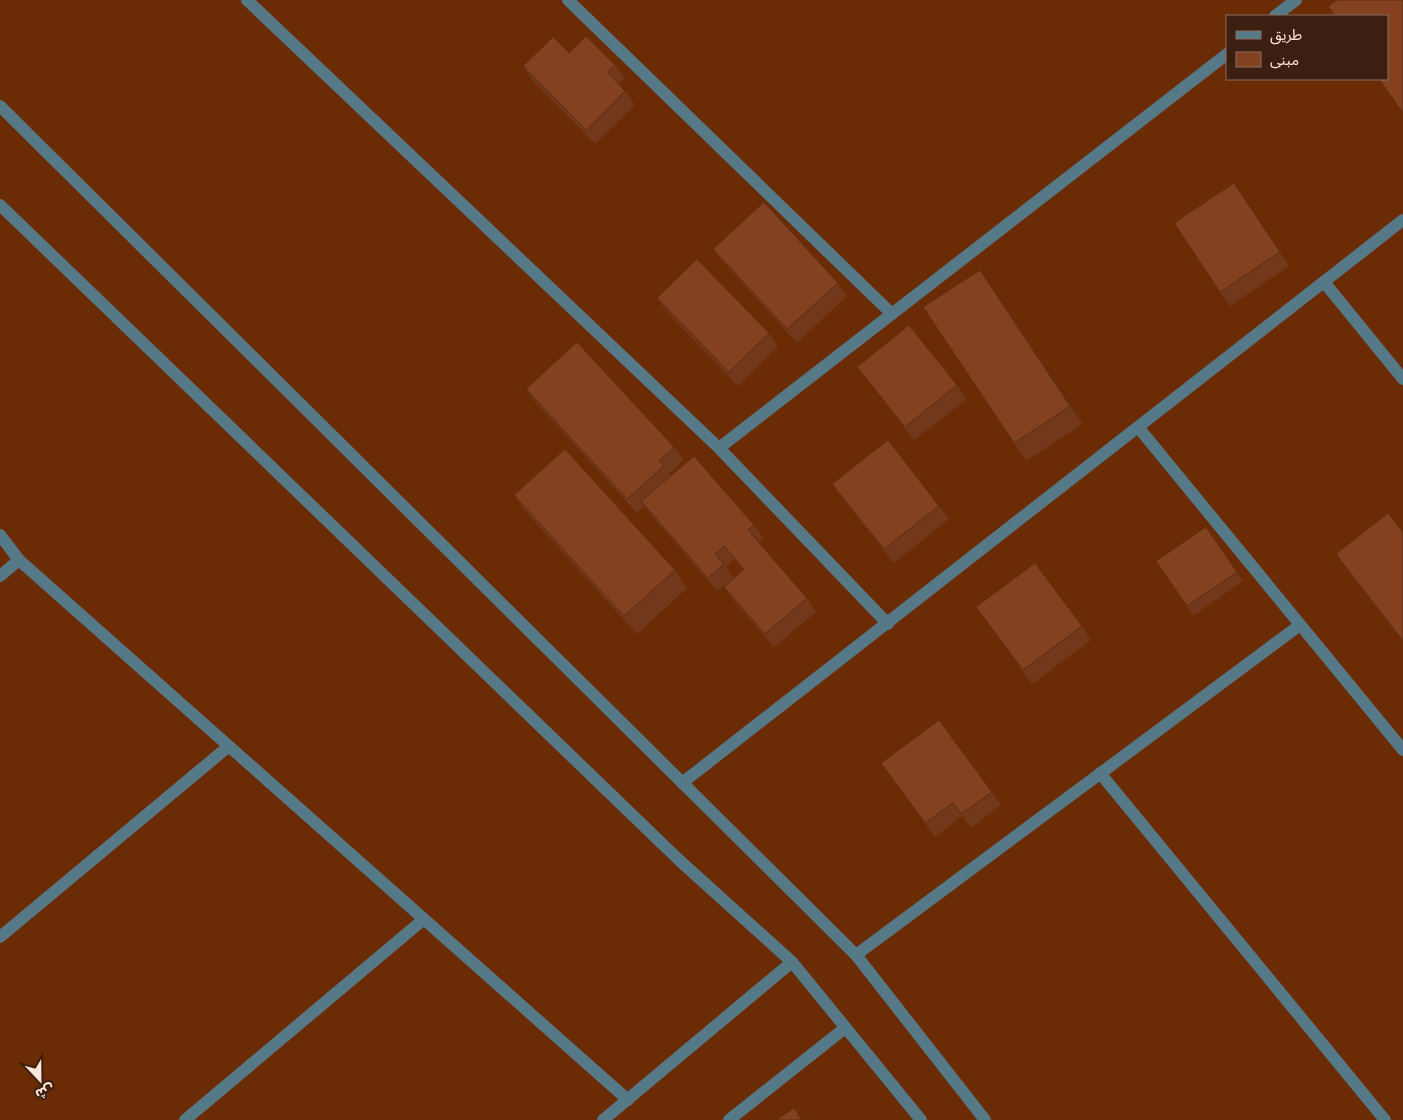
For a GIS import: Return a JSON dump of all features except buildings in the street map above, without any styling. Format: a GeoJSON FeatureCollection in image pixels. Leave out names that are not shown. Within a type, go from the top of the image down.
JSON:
{"type":"FeatureCollection","features":[{"type":"Feature","properties":{"kind":"street"},"geometry":{"type":"LineString","coordinates":[[247,0],[719,448],[888,624]]}},
{"type":"Feature","properties":{"kind":"street"},"geometry":{"type":"LineString","coordinates":[[1276,15],[1296,0]]}},
{"type":"Feature","properties":{"kind":"street"},"geometry":{"type":"LineString","coordinates":[[575,2],[892,314]]}},
{"type":"Feature","properties":{"kind":"street"},"geometry":{"type":"LineString","coordinates":[[719,448],[1226,55]]}},
{"type":"Feature","properties":{"kind":"street"},"geometry":{"type":"LineString","coordinates":[[0,106],[856,955],[985,1120]]}},
{"type":"Feature","properties":{"kind":"street"},"geometry":{"type":"LineString","coordinates":[[0,205],[672,854],[792,962],[921,1120]]}},
{"type":"Feature","properties":{"kind":"street"},"geometry":{"type":"LineString","coordinates":[[682,783],[1403,220]]}},
{"type":"Feature","properties":{"kind":"street"},"geometry":{"type":"LineString","coordinates":[[1324,282],[1403,378]]}},
{"type":"Feature","properties":{"kind":"street"},"geometry":{"type":"LineString","coordinates":[[1138,427],[1403,750]]}},
{"type":"Feature","properties":{"kind":"street"},"geometry":{"type":"LineString","coordinates":[[0,535],[19,560],[628,1100]]}},
{"type":"Feature","properties":{"kind":"street"},"geometry":{"type":"LineString","coordinates":[[0,576],[19,560]]}},
{"type":"Feature","properties":{"kind":"street"},"geometry":{"type":"LineString","coordinates":[[856,955],[1300,625]]}},
{"type":"Feature","properties":{"kind":"street"},"geometry":{"type":"LineString","coordinates":[[0,937],[229,746]]}},
{"type":"Feature","properties":{"kind":"street"},"geometry":{"type":"LineString","coordinates":[[1100,772],[1385,1120]]}},
{"type":"Feature","properties":{"kind":"street"},"geometry":{"type":"LineString","coordinates":[[186,1120],[424,919]]}},
{"type":"Feature","properties":{"kind":"street"},"geometry":{"type":"LineString","coordinates":[[603,1120],[792,962]]}},
{"type":"Feature","properties":{"kind":"street"},"geometry":{"type":"LineString","coordinates":[[729,1120],[845,1028]]}}]}
